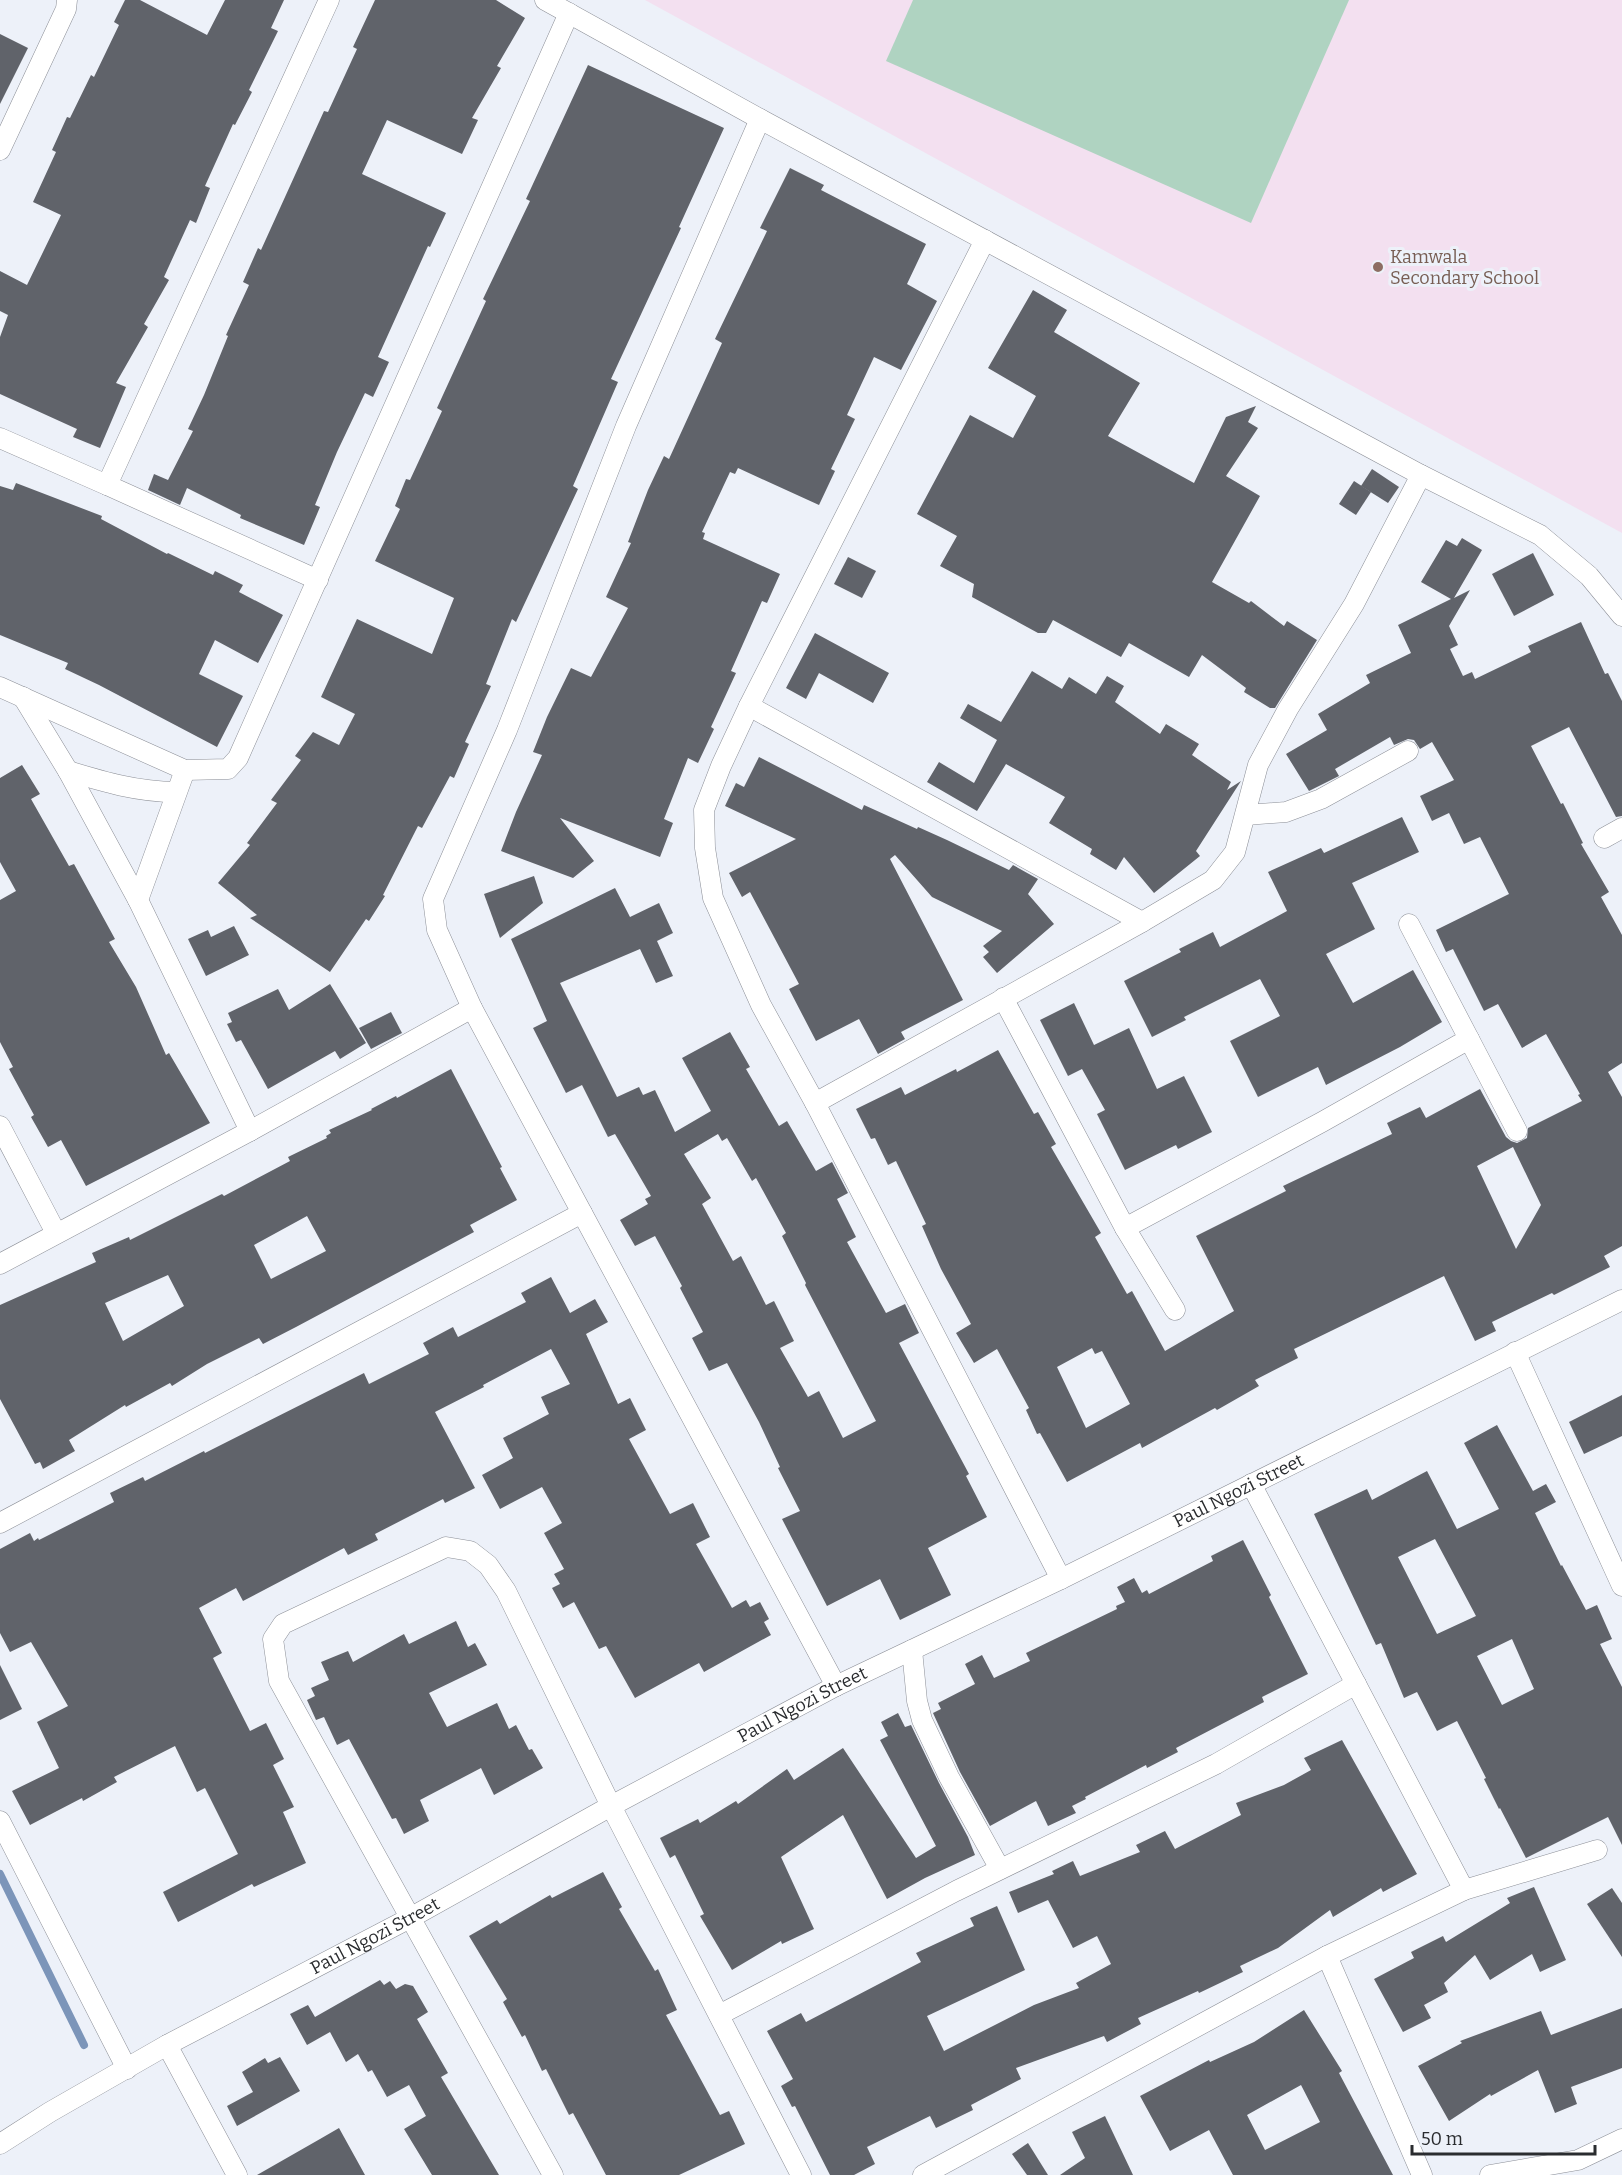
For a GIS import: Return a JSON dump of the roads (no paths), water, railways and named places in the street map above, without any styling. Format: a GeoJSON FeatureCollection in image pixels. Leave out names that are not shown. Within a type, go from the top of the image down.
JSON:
{"type":"FeatureCollection","features":[{"type":"Feature","properties":{"kind":"street"},"geometry":{"type":"LineString","coordinates":[[0,150],[66,9],[67,0]]}},
{"type":"Feature","properties":{"kind":"street"},"geometry":{"type":"LineString","coordinates":[[107,485],[329,0]]}},
{"type":"Feature","properties":{"kind":"street"},"geometry":{"type":"LineString","coordinates":[[545,0],[760,119],[1421,475],[1540,535],[1589,576],[1622,616]]}},
{"type":"Feature","properties":{"kind":"street"},"geometry":{"type":"LineString","coordinates":[[0,687],[185,770],[228,769],[238,758],[569,13]]}},
{"type":"Feature","properties":{"kind":"street"},"geometry":{"type":"LineString","coordinates":[[760,119],[626,426],[507,730],[433,899],[436,930],[472,1008],[836,1686]]}},
{"type":"Feature","properties":{"kind":"street"},"geometry":{"type":"LineString","coordinates":[[986,240],[749,706],[721,766],[704,810],[705,848],[713,898],[760,1005],[815,1102],[1061,1579]]}},
{"type":"Feature","properties":{"kind":"street"},"geometry":{"type":"LineString","coordinates":[[0,438],[318,580]]}},
{"type":"Feature","properties":{"kind":"street"},"geometry":{"type":"LineString","coordinates":[[815,1102],[1142,922],[1213,880],[1235,852],[1258,765],[1288,709],[1354,604],[1421,475]]}},
{"type":"Feature","properties":{"kind":"street"},"geometry":{"type":"LineString","coordinates":[[22,697],[68,771],[138,900],[250,1131]]}},
{"type":"Feature","properties":{"kind":"street"},"geometry":{"type":"LineString","coordinates":[[749,706],[1142,922]]}},
{"type":"Feature","properties":{"kind":"street"},"geometry":{"type":"LineString","coordinates":[[1246,814],[1286,812],[1312,802],[1408,751]]}},
{"type":"Feature","properties":{"kind":"street"},"geometry":{"type":"LineString","coordinates":[[138,900],[185,770]]}},
{"type":"Feature","properties":{"kind":"street"},"geometry":{"type":"LineString","coordinates":[[68,771],[113,785],[140,790],[176,792]]}},
{"type":"Feature","properties":{"kind":"street"},"geometry":{"type":"LineString","coordinates":[[1604,838],[1622,828]]}},
{"type":"Feature","properties":{"kind":"street"},"geometry":{"type":"LineString","coordinates":[[1409,924],[1517,1131]]}},
{"type":"Feature","properties":{"kind":"street"},"geometry":{"type":"LineString","coordinates":[[1003,998],[1125,1228],[1175,1310]]}},
{"type":"Feature","properties":{"kind":"street"},"geometry":{"type":"LineString","coordinates":[[0,1264],[250,1131],[472,1008]]}},
{"type":"Feature","properties":{"kind":"street"},"geometry":{"type":"LineString","coordinates":[[1125,1228],[1322,1122],[1469,1039]]}},
{"type":"Feature","properties":{"kind":"street"},"geometry":{"type":"LineString","coordinates":[[0,1126],[56,1233]]}},
{"type":"Feature","properties":{"kind":"street"},"geometry":{"type":"LineString","coordinates":[[0,1523],[582,1213]]}},
{"type":"Feature","properties":{"kind":"street","name":"Paul Ngozi Street"},"geometry":{"type":"LineString","coordinates":[[0,2144],[50,2112],[167,2045],[410,1918],[611,1806],[836,1686],[1061,1579],[1622,1300]]}},
{"type":"Feature","properties":{"kind":"street"},"geometry":{"type":"LineString","coordinates":[[1515,1352],[1615,1554],[1622,1586]]}},
{"type":"Feature","properties":{"kind":"street"},"geometry":{"type":"LineString","coordinates":[[1251,1484],[1464,1890]]}},
{"type":"Feature","properties":{"kind":"street"},"geometry":{"type":"LineString","coordinates":[[553,2175],[279,1681],[273,1639],[284,1624],[446,1547],[470,1551],[488,1564],[506,1591],[611,1806],[801,2175]]}},
{"type":"Feature","properties":{"kind":"street"},"geometry":{"type":"LineString","coordinates":[[912,1650],[922,1720],[1000,1869]]}},
{"type":"Feature","properties":{"kind":"street"},"geometry":{"type":"LineString","coordinates":[[719,2014],[1000,1869],[1216,1764],[1356,1684]]}},
{"type":"Feature","properties":{"kind":"street"},"geometry":{"type":"LineString","coordinates":[[0,1821],[127,2069]]}},
{"type":"Feature","properties":{"kind":"street"},"geometry":{"type":"LineString","coordinates":[[923,2175],[1327,1956],[1464,1890],[1597,1850]]}},
{"type":"Feature","properties":{"kind":"street"},"geometry":{"type":"LineString","coordinates":[[1327,1956],[1422,2175]]}},
{"type":"Feature","properties":{"kind":"street"},"geometry":{"type":"LineString","coordinates":[[167,2045],[237,2175]]}},
{"type":"Feature","properties":{"kind":"street"},"geometry":{"type":"LineString","coordinates":[[1490,2175],[1578,2160],[1622,2139]]}},
{"type":"Feature","properties":{"kind":"waterway"},"geometry":{"type":"LineString","coordinates":[[0,1874],[84,2045]]}},
{"type":"Feature","properties":{"kind":"place","name":"Kamwala Secondary School"},"geometry":{"type":"Point","coordinates":[1378,267]}}]}
